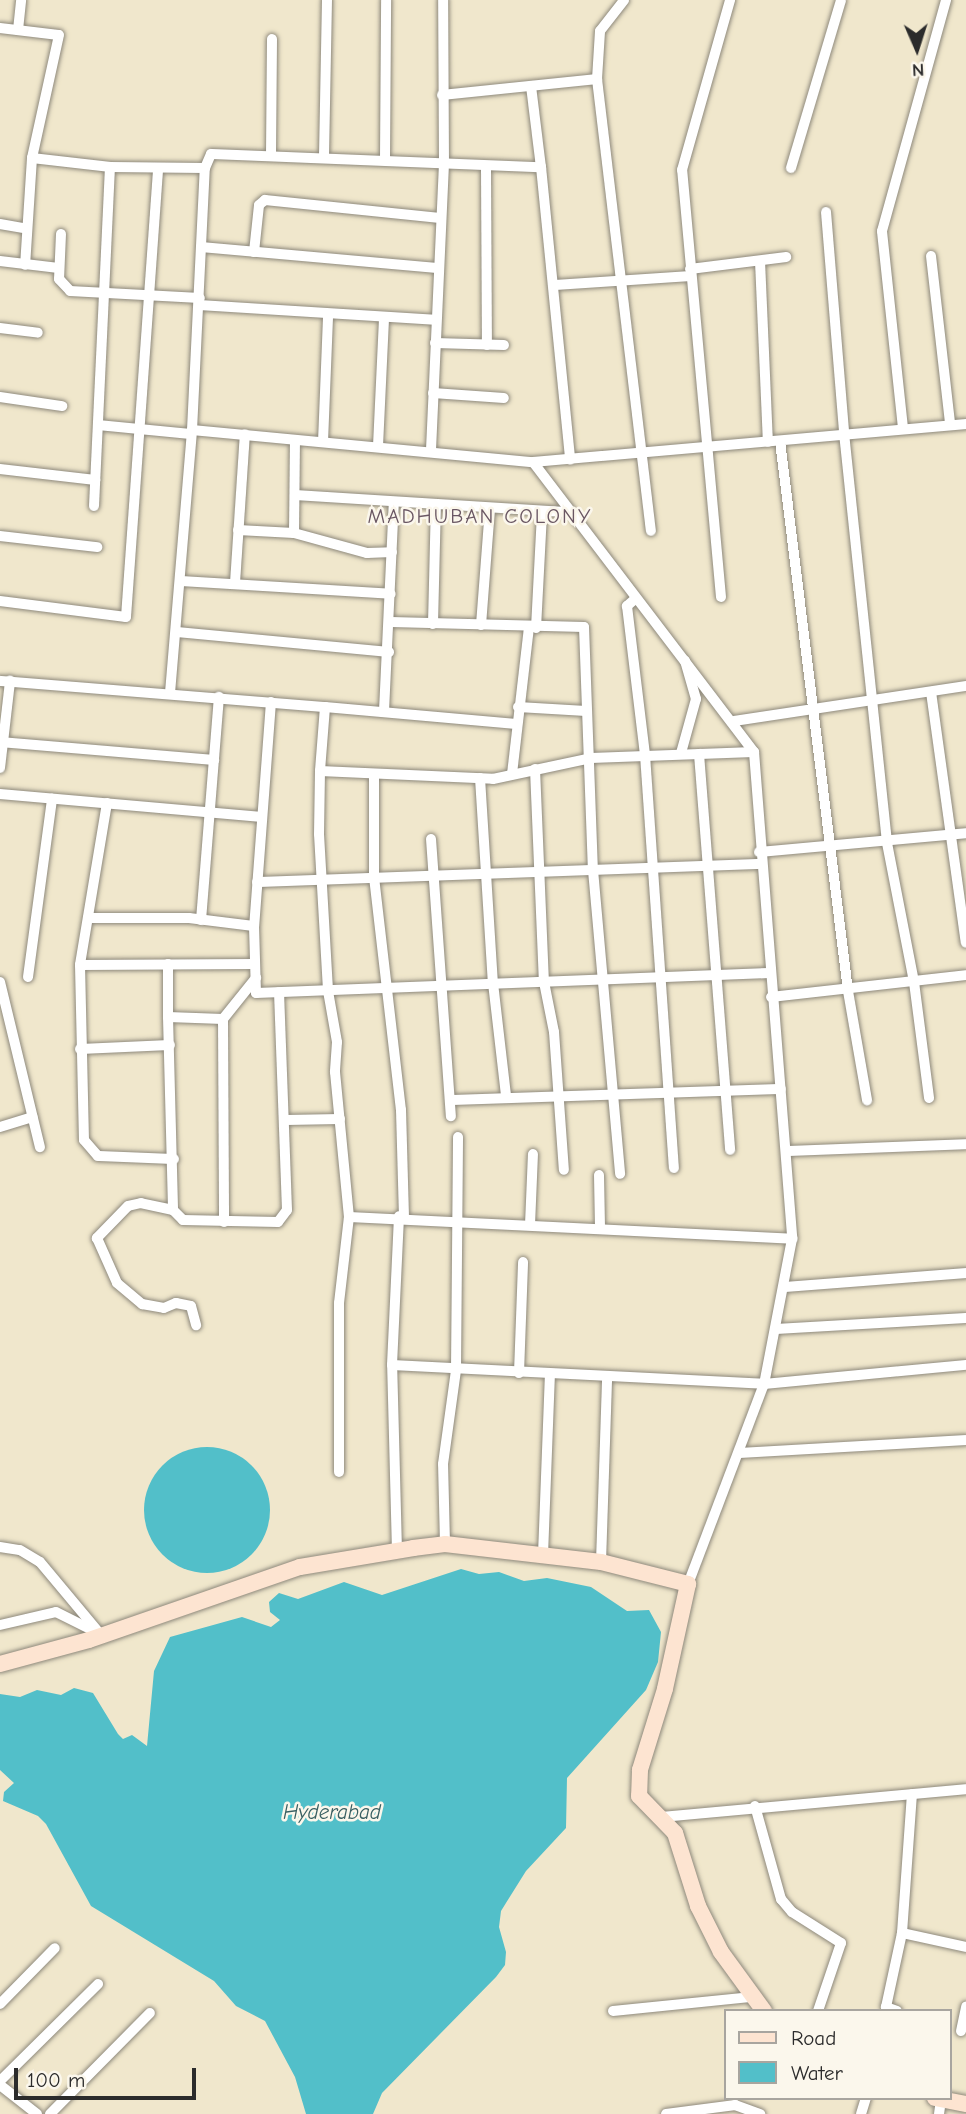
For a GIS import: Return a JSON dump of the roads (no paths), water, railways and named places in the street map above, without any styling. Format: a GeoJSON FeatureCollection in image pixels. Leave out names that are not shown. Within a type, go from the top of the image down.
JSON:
{"type":"FeatureCollection","features":[{"type":"Feature","properties":{"kind":"street"},"geometry":{"type":"LineString","coordinates":[[18,30],[21,0]]}},
{"type":"Feature","properties":{"kind":"street"},"geometry":{"type":"LineString","coordinates":[[324,156],[327,0]]}},
{"type":"Feature","properties":{"kind":"street"},"geometry":{"type":"LineString","coordinates":[[385,160],[386,0]]}},
{"type":"Feature","properties":{"kind":"street"},"geometry":{"type":"LineString","coordinates":[[431,450],[437,268],[444,164],[443,0]]}},
{"type":"Feature","properties":{"kind":"street"},"geometry":{"type":"LineString","coordinates":[[624,0],[600,31],[597,79],[651,531]]}},
{"type":"Feature","properties":{"kind":"street"},"geometry":{"type":"LineString","coordinates":[[721,597],[682,170],[730,0]]}},
{"type":"Feature","properties":{"kind":"street"},"geometry":{"type":"LineString","coordinates":[[791,169],[841,0]]}},
{"type":"Feature","properties":{"kind":"street"},"geometry":{"type":"LineString","coordinates":[[903,428],[882,231],[946,0]]}},
{"type":"Feature","properties":{"kind":"street"},"geometry":{"type":"LineString","coordinates":[[0,28],[59,35],[32,158],[25,265]]}},
{"type":"Feature","properties":{"kind":"street"},"geometry":{"type":"LineString","coordinates":[[271,154],[272,39]]}},
{"type":"Feature","properties":{"kind":"street"},"geometry":{"type":"LineString","coordinates":[[442,95],[597,79]]}},
{"type":"Feature","properties":{"kind":"street"},"geometry":{"type":"LineString","coordinates":[[531,86],[555,285],[570,460]]}},
{"type":"Feature","properties":{"kind":"street"},"geometry":{"type":"LineString","coordinates":[[170,692],[181,581],[200,302],[205,168],[211,154],[217,152],[324,156],[486,167],[541,167]]}},
{"type":"Feature","properties":{"kind":"street"},"geometry":{"type":"LineString","coordinates":[[32,158],[110,167],[205,168]]}},
{"type":"Feature","properties":{"kind":"street"},"geometry":{"type":"LineString","coordinates":[[94,506],[110,167]]}},
{"type":"Feature","properties":{"kind":"street"},"geometry":{"type":"LineString","coordinates":[[486,167],[487,345]]}},
{"type":"Feature","properties":{"kind":"street"},"geometry":{"type":"LineString","coordinates":[[0,601],[125,617],[158,169]]}},
{"type":"Feature","properties":{"kind":"street"},"geometry":{"type":"LineString","coordinates":[[254,251],[259,205],[265,200],[440,218]]}},
{"type":"Feature","properties":{"kind":"street"},"geometry":{"type":"LineString","coordinates":[[826,212],[844,433],[887,843],[915,982],[929,1098]]}},
{"type":"Feature","properties":{"kind":"street"},"geometry":{"type":"LineString","coordinates":[[0,224],[27,229]]}},
{"type":"Feature","properties":{"kind":"street"},"geometry":{"type":"LineString","coordinates":[[61,234],[61,286],[102,293],[147,295],[328,315],[435,320]]}},
{"type":"Feature","properties":{"kind":"street"},"geometry":{"type":"LineString","coordinates":[[201,247],[437,268]]}},
{"type":"Feature","properties":{"kind":"street"},"geometry":{"type":"LineString","coordinates":[[931,256],[950,424]]}},
{"type":"Feature","properties":{"kind":"street"},"geometry":{"type":"LineString","coordinates":[[555,285],[621,281],[786,257]]}},
{"type":"Feature","properties":{"kind":"street"},"geometry":{"type":"LineString","coordinates":[[0,261],[59,268]]}},
{"type":"Feature","properties":{"kind":"street"},"geometry":{"type":"LineString","coordinates":[[760,261],[768,442]]}},
{"type":"Feature","properties":{"kind":"street"},"geometry":{"type":"LineString","coordinates":[[323,443],[328,315]]}},
{"type":"Feature","properties":{"kind":"street"},"geometry":{"type":"LineString","coordinates":[[378,446],[384,318]]}},
{"type":"Feature","properties":{"kind":"street"},"geometry":{"type":"LineString","coordinates":[[0,328],[38,333]]}},
{"type":"Feature","properties":{"kind":"street"},"geometry":{"type":"LineString","coordinates":[[435,343],[504,345]]}},
{"type":"Feature","properties":{"kind":"street"},"geometry":{"type":"LineString","coordinates":[[433,393],[504,398]]}},
{"type":"Feature","properties":{"kind":"street"},"geometry":{"type":"LineString","coordinates":[[0,397],[62,406]]}},
{"type":"Feature","properties":{"kind":"street"},"geometry":{"type":"LineString","coordinates":[[98,425],[431,450],[533,462],[966,424]]}},
{"type":"Feature","properties":{"kind":"street"},"geometry":{"type":"LineString","coordinates":[[235,583],[245,435]]}},
{"type":"Feature","properties":{"kind":"street"},"geometry":{"type":"LineString","coordinates":[[294,533],[295,440]]}},
{"type":"Feature","properties":{"kind":"street"},"geometry":{"type":"LineString","coordinates":[[780,441],[811,709],[848,991],[867,1100]]}},
{"type":"Feature","properties":{"kind":"street"},"geometry":{"type":"LineString","coordinates":[[533,462],[635,599],[684,655],[754,752],[759,858],[787,1151],[792,1239],[785,1287],[764,1384],[688,1584],[665,1689],[638,1780],[639,1796],[647,1809],[661,1817],[679,1842],[698,1906],[752,1997],[762,2009]]}},
{"type":"Feature","properties":{"kind":"street"},"geometry":{"type":"LineString","coordinates":[[0,469],[95,480]]}},
{"type":"Feature","properties":{"kind":"street"},"geometry":{"type":"LineString","coordinates":[[295,495],[568,512]]}},
{"type":"Feature","properties":{"kind":"street"},"geometry":{"type":"LineString","coordinates":[[384,711],[391,622],[394,502]]}},
{"type":"Feature","properties":{"kind":"street"},"geometry":{"type":"LineString","coordinates":[[433,624],[436,504]]}},
{"type":"Feature","properties":{"kind":"street"},"geometry":{"type":"LineString","coordinates":[[481,625],[490,508]]}},
{"type":"Feature","properties":{"kind":"street"},"geometry":{"type":"LineString","coordinates":[[512,774],[518,707],[532,627],[542,512]]}},
{"type":"Feature","properties":{"kind":"street"},"geometry":{"type":"LineString","coordinates":[[238,530],[294,533],[367,553],[392,552]]}},
{"type":"Feature","properties":{"kind":"street"},"geometry":{"type":"LineString","coordinates":[[0,537],[97,547]]}},
{"type":"Feature","properties":{"kind":"street"},"geometry":{"type":"LineString","coordinates":[[181,581],[391,594]]}},
{"type":"Feature","properties":{"kind":"street"},"geometry":{"type":"LineString","coordinates":[[635,599],[627,606],[645,755],[674,1168]]}},
{"type":"Feature","properties":{"kind":"street"},"geometry":{"type":"LineString","coordinates":[[391,622],[584,627],[586,711],[591,758],[593,870],[615,1092],[620,1174]]}},
{"type":"Feature","properties":{"kind":"street"},"geometry":{"type":"LineString","coordinates":[[177,632],[389,652]]}},
{"type":"Feature","properties":{"kind":"street"},"geometry":{"type":"LineString","coordinates":[[681,753],[695,699],[684,655]]}},
{"type":"Feature","properties":{"kind":"street"},"geometry":{"type":"LineString","coordinates":[[0,768],[5,681],[170,692],[516,724]]}},
{"type":"Feature","properties":{"kind":"street"},"geometry":{"type":"LineString","coordinates":[[734,721],[966,686]]}},
{"type":"Feature","properties":{"kind":"street"},"geometry":{"type":"LineString","coordinates":[[931,692],[948,835],[966,943]]}},
{"type":"Feature","properties":{"kind":"street"},"geometry":{"type":"LineString","coordinates":[[201,920],[219,697]]}},
{"type":"Feature","properties":{"kind":"street"},"geometry":{"type":"LineString","coordinates":[[271,702],[254,926],[256,993],[769,973]]}},
{"type":"Feature","properties":{"kind":"street"},"geometry":{"type":"LineString","coordinates":[[326,707],[320,771],[322,877],[328,991],[337,1042],[348,1217],[339,1303],[339,1472]]}},
{"type":"Feature","properties":{"kind":"street"},"geometry":{"type":"LineString","coordinates":[[518,707],[586,711]]}},
{"type":"Feature","properties":{"kind":"street"},"geometry":{"type":"LineString","coordinates":[[1,742],[214,760]]}},
{"type":"Feature","properties":{"kind":"street"},"geometry":{"type":"LineString","coordinates":[[320,771],[480,778],[591,758],[754,752]]}},
{"type":"Feature","properties":{"kind":"street"},"geometry":{"type":"LineString","coordinates":[[699,754],[730,1150]]}},
{"type":"Feature","properties":{"kind":"street"},"geometry":{"type":"LineString","coordinates":[[535,769],[544,982],[560,1094],[564,1170]]}},
{"type":"Feature","properties":{"kind":"street"},"geometry":{"type":"LineString","coordinates":[[374,774],[374,877],[383,989],[401,1110],[401,1216],[392,1366],[397,1550]]}},
{"type":"Feature","properties":{"kind":"street"},"geometry":{"type":"LineString","coordinates":[[480,778],[493,983],[506,1095]]}},
{"type":"Feature","properties":{"kind":"street"},"geometry":{"type":"LineString","coordinates":[[0,794],[262,817]]}},
{"type":"Feature","properties":{"kind":"street"},"geometry":{"type":"LineString","coordinates":[[28,977],[52,799]]}},
{"type":"Feature","properties":{"kind":"street"},"geometry":{"type":"LineString","coordinates":[[107,803],[79,965],[84,1140],[98,1156],[174,1159]]}},
{"type":"Feature","properties":{"kind":"street"},"geometry":{"type":"LineString","coordinates":[[257,882],[322,877],[434,877],[706,866],[966,834]]}},
{"type":"Feature","properties":{"kind":"street"},"geometry":{"type":"LineString","coordinates":[[431,839],[444,985],[451,1116]]}},
{"type":"Feature","properties":{"kind":"street"},"geometry":{"type":"LineString","coordinates":[[88,918],[201,920],[254,926]]}},
{"type":"Feature","properties":{"kind":"street"},"geometry":{"type":"LineString","coordinates":[[168,964],[173,1210]]}},
{"type":"Feature","properties":{"kind":"street"},"geometry":{"type":"LineString","coordinates":[[79,965],[255,964]]}},
{"type":"Feature","properties":{"kind":"street"},"geometry":{"type":"LineString","coordinates":[[771,997],[848,991],[966,975]]}},
{"type":"Feature","properties":{"kind":"street"},"geometry":{"type":"LineString","coordinates":[[224,1222],[223,1019],[256,978]]}},
{"type":"Feature","properties":{"kind":"street"},"geometry":{"type":"LineString","coordinates":[[1,982],[40,1147]]}},
{"type":"Feature","properties":{"kind":"street"},"geometry":{"type":"LineString","coordinates":[[196,1325],[191,1306],[176,1303],[164,1308],[142,1304],[117,1283],[97,1238],[128,1206],[141,1203],[173,1210],[183,1220],[278,1222],[285,1217],[286,1120],[279,992]]}},
{"type":"Feature","properties":{"kind":"street"},"geometry":{"type":"LineString","coordinates":[[169,1017],[223,1019]]}},
{"type":"Feature","properties":{"kind":"street"},"geometry":{"type":"LineString","coordinates":[[80,1049],[170,1045]]}},
{"type":"Feature","properties":{"kind":"street"},"geometry":{"type":"LineString","coordinates":[[450,1100],[506,1095],[781,1089]]}},
{"type":"Feature","properties":{"kind":"street"},"geometry":{"type":"LineString","coordinates":[[0,1126],[33,1117]]}},
{"type":"Feature","properties":{"kind":"street"},"geometry":{"type":"LineString","coordinates":[[286,1120],[340,1119]]}},
{"type":"Feature","properties":{"kind":"street"},"geometry":{"type":"LineString","coordinates":[[445,1544],[443,1464],[457,1370],[458,1137]]}},
{"type":"Feature","properties":{"kind":"street"},"geometry":{"type":"LineString","coordinates":[[787,1151],[966,1144]]}},
{"type":"Feature","properties":{"kind":"street"},"geometry":{"type":"LineString","coordinates":[[530,1225],[533,1154]]}},
{"type":"Feature","properties":{"kind":"street"},"geometry":{"type":"LineString","coordinates":[[599,1175],[600,1228]]}},
{"type":"Feature","properties":{"kind":"street"},"geometry":{"type":"LineString","coordinates":[[348,1217],[401,1216],[792,1239]]}},
{"type":"Feature","properties":{"kind":"street"},"geometry":{"type":"LineString","coordinates":[[519,1373],[523,1262]]}},
{"type":"Feature","properties":{"kind":"street"},"geometry":{"type":"LineString","coordinates":[[785,1287],[966,1273]]}},
{"type":"Feature","properties":{"kind":"street"},"geometry":{"type":"LineString","coordinates":[[776,1329],[966,1318]]}},
{"type":"Feature","properties":{"kind":"street"},"geometry":{"type":"LineString","coordinates":[[392,1366],[764,1384],[966,1365]]}},
{"type":"Feature","properties":{"kind":"street"},"geometry":{"type":"LineString","coordinates":[[543,1555],[550,1374]]}},
{"type":"Feature","properties":{"kind":"street"},"geometry":{"type":"LineString","coordinates":[[601,1562],[607,1377]]}},
{"type":"Feature","properties":{"kind":"street"},"geometry":{"type":"LineString","coordinates":[[740,1453],[966,1440]]}},
{"type":"Feature","properties":{"kind":"street"},"geometry":{"type":"LineString","coordinates":[[0,1664],[101,1635],[300,1567],[445,1544],[601,1562],[688,1584]]}},
{"type":"Feature","properties":{"kind":"street"},"geometry":{"type":"LineString","coordinates":[[0,1547],[20,1550],[40,1562],[101,1635]]}},
{"type":"Feature","properties":{"kind":"street"},"geometry":{"type":"LineString","coordinates":[[0,1625],[56,1612],[101,1635]]}},
{"type":"Feature","properties":{"kind":"street"},"geometry":{"type":"LineString","coordinates":[[661,1817],[755,1806],[966,1789]]}},
{"type":"Feature","properties":{"kind":"street"},"geometry":{"type":"LineString","coordinates":[[890,2009],[902,1933],[912,1794]]}},
{"type":"Feature","properties":{"kind":"street"},"geometry":{"type":"LineString","coordinates":[[755,1806],[781,1899],[792,1912],[841,1943],[819,2009]]}},
{"type":"Feature","properties":{"kind":"street"},"geometry":{"type":"LineString","coordinates":[[902,1933],[966,1947]]}},
{"type":"Feature","properties":{"kind":"street"},"geometry":{"type":"LineString","coordinates":[[0,2004],[55,1948]]}},
{"type":"Feature","properties":{"kind":"street"},"geometry":{"type":"LineString","coordinates":[[37,2114],[0,2083],[98,1984]]}},
{"type":"Feature","properties":{"kind":"street"},"geometry":{"type":"LineString","coordinates":[[613,2011],[752,1997]]}},
{"type":"Feature","properties":{"kind":"street"},"geometry":{"type":"LineString","coordinates":[[959,2030],[966,2007]]}},
{"type":"Feature","properties":{"kind":"street"},"geometry":{"type":"LineString","coordinates":[[50,2114],[150,2013]]}},
{"type":"Feature","properties":{"kind":"street"},"geometry":{"type":"LineString","coordinates":[[938,2104],[966,2105]]}},
{"type":"Feature","properties":{"kind":"street"},"geometry":{"type":"LineString","coordinates":[[667,2114],[736,2106],[760,2114]]}},
{"type":"Feature","properties":{"kind":"water"},"geometry":{"type":"Polygon","coordinates":[[[207,1447],[231,1452],[252,1465],[265,1486],[270,1510],[265,1534],[252,1555],[231,1568],[207,1573],[183,1568],[162,1555],[149,1534],[144,1510],[149,1486],[162,1465],[183,1452],[207,1447]]]}},
{"type":"Feature","properties":{"kind":"water","name":"Hyderabad"},"geometry":{"type":"Polygon","coordinates":[[[461,1569],[479,1574],[499,1572],[524,1581],[547,1578],[591,1587],[627,1611],[649,1610],[661,1632],[658,1662],[646,1690],[567,1778],[566,1828],[526,1871],[501,1911],[499,1927],[506,1952],[505,1965],[496,1977],[382,2093],[373,2114],[306,2114],[295,2077],[265,2021],[236,2006],[214,1981],[91,1906],[46,1824],[38,1816],[3,1801],[4,1792],[14,1783],[0,1770],[0,1694],[20,1697],[37,1690],[61,1695],[74,1688],[93,1693],[123,1739],[132,1735],[147,1746],[154,1671],[170,1637],[242,1617],[271,1627],[280,1620],[270,1612],[269,1602],[279,1593],[298,1599],[344,1582],[382,1595],[461,1569]]]}},
{"type":"Feature","properties":{"kind":"district","name":"MADHUBAN COLONY"},"geometry":{"type":"Point","coordinates":[480,516]}}]}
